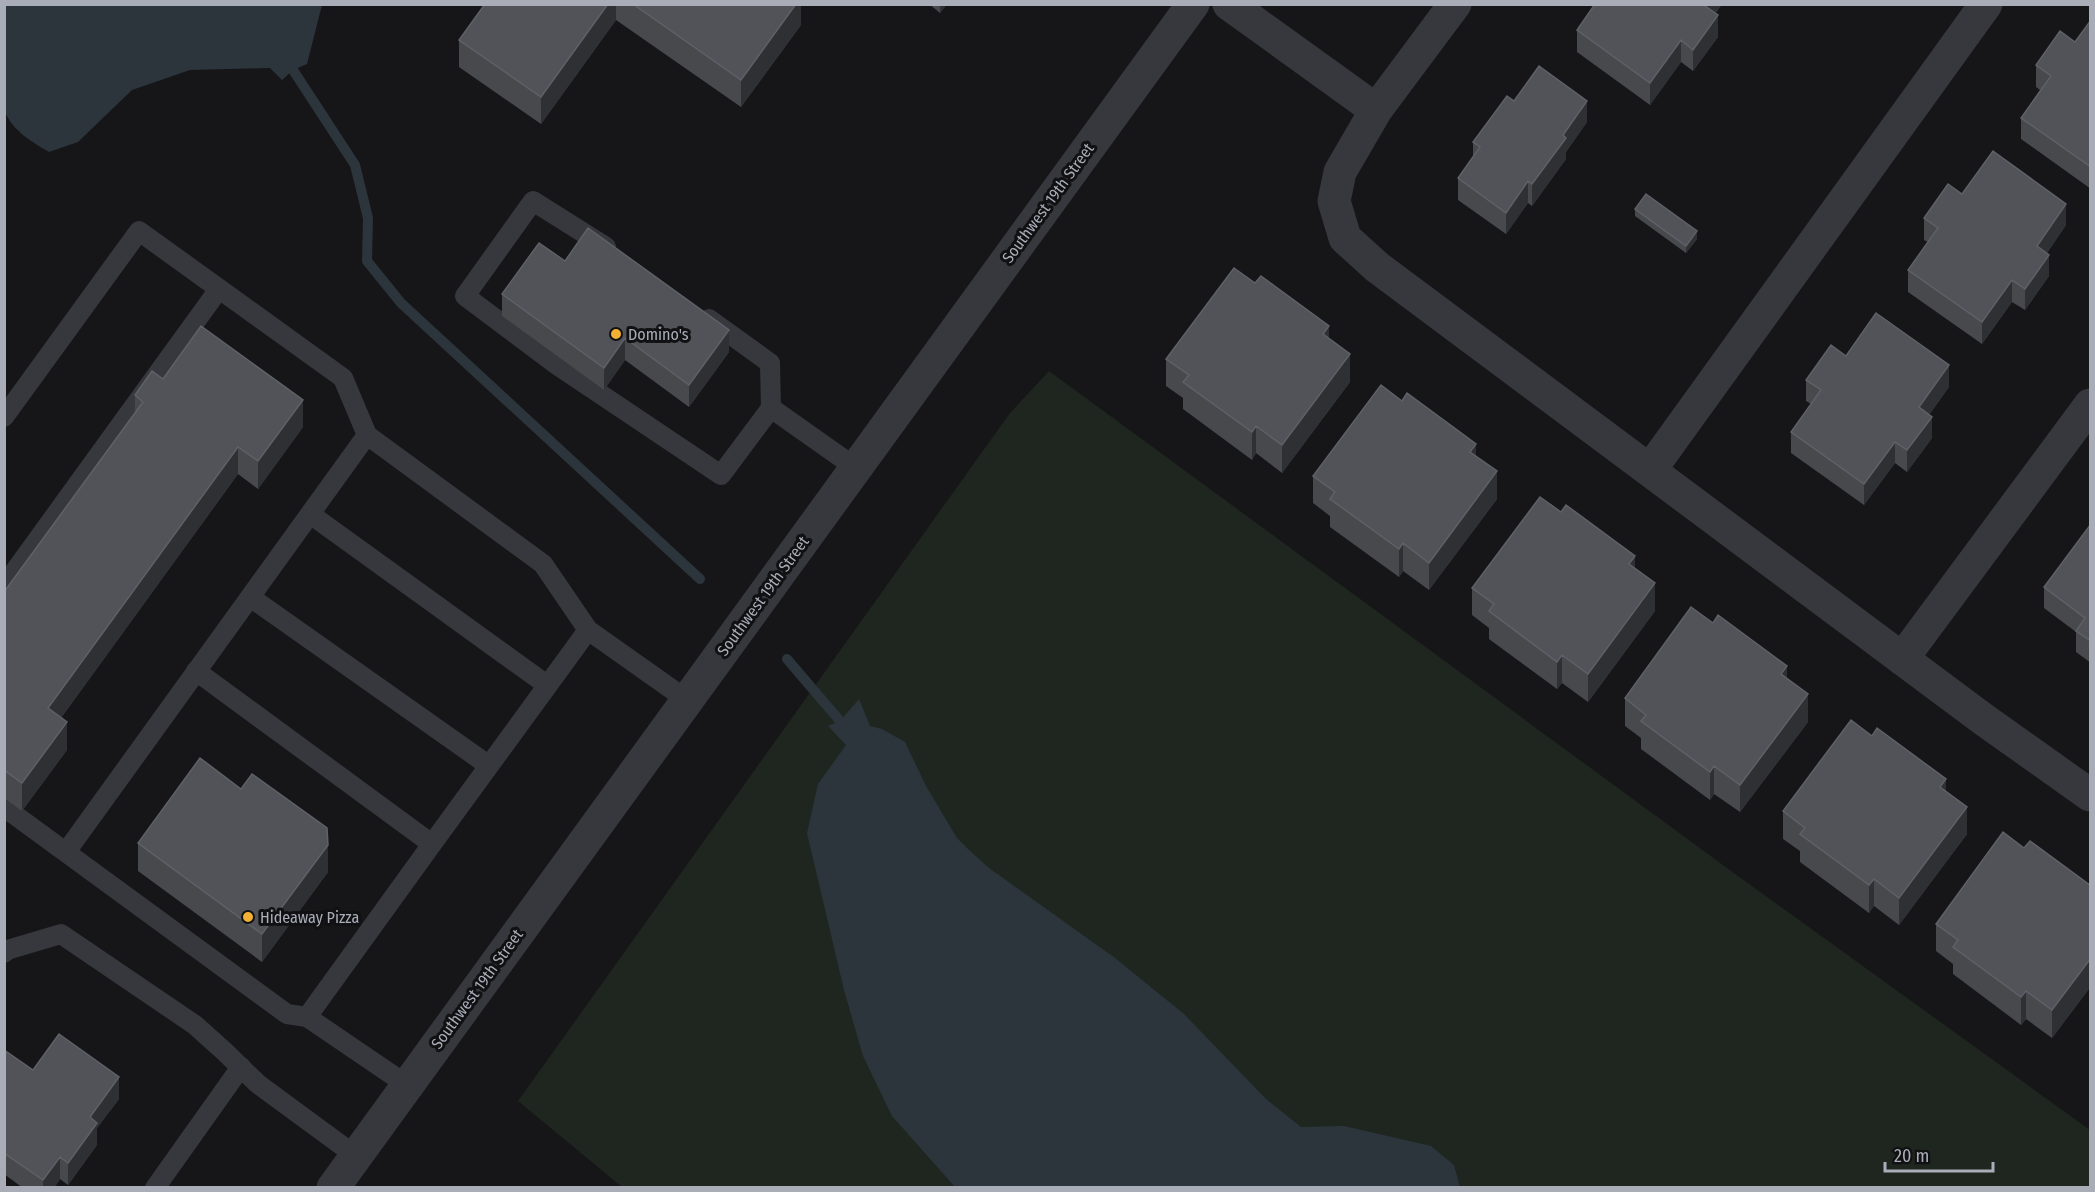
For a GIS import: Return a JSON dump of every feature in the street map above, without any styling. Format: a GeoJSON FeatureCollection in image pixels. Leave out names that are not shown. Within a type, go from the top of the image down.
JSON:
{"type":"FeatureCollection","features":[{"type":"Feature","properties":{"kind":"street","name":"Southwest 19th Street"},"geometry":{"type":"LineString","coordinates":[[333,1188],[1193,4]]}},
{"type":"Feature","properties":{"kind":"street"},"geometry":{"type":"LineString","coordinates":[[1229,4],[1376,110]]}},
{"type":"Feature","properties":{"kind":"street"},"geometry":{"type":"LineString","coordinates":[[1455,4],[1376,110],[1340,172],[1334,201],[1345,238],[1377,267],[1902,659],[2091,795]]}},
{"type":"Feature","properties":{"kind":"street"},"geometry":{"type":"LineString","coordinates":[[1650,470],[1986,4]]}},
{"type":"Feature","properties":{"kind":"street"},"geometry":{"type":"LineString","coordinates":[[1902,659],[2091,405]]}},
{"type":"Feature","properties":{"kind":"lane"},"geometry":{"type":"LineString","coordinates":[[623,258],[533,201],[465,296],[557,365],[721,476],[771,408],[770,363],[692,307]]}},
{"type":"Feature","properties":{"kind":"lane"},"geometry":{"type":"LineString","coordinates":[[4,417],[139,231],[343,378],[367,435],[543,564],[588,630],[687,700]]}},
{"type":"Feature","properties":{"kind":"lane"},"geometry":{"type":"LineString","coordinates":[[4,586],[219,288]]}},
{"type":"Feature","properties":{"kind":"lane"},"geometry":{"type":"LineString","coordinates":[[771,408],[856,468]]}},
{"type":"Feature","properties":{"kind":"lane"},"geometry":{"type":"LineString","coordinates":[[66,852],[367,435]]}},
{"type":"Feature","properties":{"kind":"lane"},"geometry":{"type":"LineString","coordinates":[[310,514],[547,685]]}},
{"type":"Feature","properties":{"kind":"lane"},"geometry":{"type":"LineString","coordinates":[[250,597],[488,765]]}},
{"type":"Feature","properties":{"kind":"lane"},"geometry":{"type":"LineString","coordinates":[[308,1017],[488,765],[588,630]]}},
{"type":"Feature","properties":{"kind":"lane"},"geometry":{"type":"LineString","coordinates":[[196,671],[432,843]]}},
{"type":"Feature","properties":{"kind":"lane"},"geometry":{"type":"LineString","coordinates":[[4,807],[287,1014],[308,1017],[407,1085]]}},
{"type":"Feature","properties":{"kind":"lane"},"geometry":{"type":"LineString","coordinates":[[4,953],[7,950],[61,933],[195,1025],[258,1084],[356,1156]]}},
{"type":"Feature","properties":{"kind":"lane"},"geometry":{"type":"LineString","coordinates":[[155,1188],[241,1067]]}},
{"type":"Feature","properties":{"kind":"shaded area"},"geometry":{"type":"Polygon","coordinates":[[[4,5],[322,5],[307,64],[293,70],[282,80],[270,68],[190,70],[132,90],[78,142],[49,152],[18,130],[5,112],[4,5]]]}},
{"type":"Feature","properties":{"kind":"shaded area"},"geometry":{"type":"Polygon","coordinates":[[[1049,371],[1738,876],[2090,1130],[2090,1187],[622,1187],[518,1101],[1010,413],[1049,371]]]}},
{"type":"Feature","properties":{"kind":"shaded area"},"geometry":{"type":"Polygon","coordinates":[[[859,699],[870,726],[882,729],[905,742],[926,786],[957,838],[969,850],[989,868],[1115,958],[1184,1014],[1266,1099],[1301,1127],[1344,1126],[1431,1146],[1454,1165],[1460,1187],[955,1187],[892,1116],[863,1056],[844,990],[807,833],[818,784],[846,745],[828,726],[840,721],[859,699]]]}},
{"type":"Feature","properties":{"kind":"building"},"geometry":{"type":"Polygon","coordinates":[[[485,4],[608,4],[541,97],[459,40],[485,4]]]}},
{"type":"Feature","properties":{"kind":"building"},"geometry":{"type":"Polygon","coordinates":[[[633,4],[796,4],[741,80],[633,4]]]}},
{"type":"Feature","properties":{"kind":"building"},"geometry":{"type":"Polygon","coordinates":[[[1595,4],[1707,4],[1705,6],[1718,15],[1693,50],[1681,40],[1650,83],[1577,30],[1595,4]]]}},
{"type":"Feature","properties":{"kind":"building"},"geometry":{"type":"Polygon","coordinates":[[[2091,20],[2091,167],[2021,118],[2051,76],[2036,65],[2060,31],[2075,42],[2091,20]]]}},
{"type":"Feature","properties":{"kind":"building"},"geometry":{"type":"Polygon","coordinates":[[[1539,66],[1587,101],[1563,135],[1566,138],[1532,184],[1528,181],[1506,213],[1458,178],[1480,147],[1473,142],[1507,96],[1514,101],[1539,66]]]}},
{"type":"Feature","properties":{"kind":"building"},"geometry":{"type":"Polygon","coordinates":[[[1993,151],[2066,204],[2037,246],[2049,255],[2025,289],[2012,280],[1982,322],[1908,270],[1938,228],[1924,218],[1948,184],[1962,194],[1993,151]]]}},
{"type":"Feature","properties":{"kind":"building"},"geometry":{"type":"Polygon","coordinates":[[[1646,194],[1697,231],[1686,246],[1635,209],[1646,194]]]}},
{"type":"Feature","properties":{"kind":"building","name":"Domino's"},"geometry":{"type":"Polygon","coordinates":[[[588,228],[729,330],[689,385],[625,338],[604,368],[502,294],[539,243],[565,261],[588,228]]]}},
{"type":"Feature","properties":{"kind":"building"},"geometry":{"type":"Polygon","coordinates":[[[1234,268],[1255,283],[1261,276],[1329,326],[1323,334],[1350,354],[1282,445],[1256,426],[1252,432],[1183,382],[1189,375],[1166,359],[1234,268]]]}},
{"type":"Feature","properties":{"kind":"building"},"geometry":{"type":"Polygon","coordinates":[[[1876,313],[1949,365],[1919,407],[1932,417],[1907,450],[1895,442],[1864,484],[1791,432],[1821,390],[1806,380],[1831,345],[1846,356],[1876,313]]]}},
{"type":"Feature","properties":{"kind":"building"},"geometry":{"type":"Polygon","coordinates":[[[201,326],[303,400],[258,461],[238,447],[48,708],[67,722],[22,783],[4,770],[4,592],[143,402],[135,395],[152,371],[163,379],[201,326]]]}},
{"type":"Feature","properties":{"kind":"building"},"geometry":{"type":"Polygon","coordinates":[[[1381,385],[1402,401],[1407,393],[1476,444],[1470,452],[1497,471],[1429,563],[1403,543],[1399,549],[1330,499],[1335,492],[1313,476],[1381,385]]]}},
{"type":"Feature","properties":{"kind":"building"},"geometry":{"type":"Polygon","coordinates":[[[1540,497],[1561,512],[1566,505],[1635,556],[1629,564],[1655,583],[1588,674],[1562,655],[1557,662],[1489,611],[1494,604],[1472,588],[1540,497]]]}},
{"type":"Feature","properties":{"kind":"building"},"geometry":{"type":"Polygon","coordinates":[[[2091,524],[2091,641],[2076,631],[2085,618],[2044,587],[2091,524]]]}},
{"type":"Feature","properties":{"kind":"building"},"geometry":{"type":"Polygon","coordinates":[[[1691,607],[1713,623],[1718,615],[1787,666],[1781,674],[1808,694],[1740,785],[1714,766],[1710,772],[1641,721],[1646,715],[1625,698],[1691,607]]]}},
{"type":"Feature","properties":{"kind":"building"},"geometry":{"type":"Polygon","coordinates":[[[1851,720],[1872,736],[1877,728],[1946,779],[1940,787],[1967,807],[1899,898],[1874,879],[1869,885],[1800,834],[1805,828],[1783,811],[1851,720]]]}},
{"type":"Feature","properties":{"kind":"building","name":"Hideaway Pizza"},"geometry":{"type":"Polygon","coordinates":[[[200,758],[241,789],[252,774],[327,828],[328,845],[262,934],[138,843],[200,758]]]}},
{"type":"Feature","properties":{"kind":"building"},"geometry":{"type":"Polygon","coordinates":[[[2003,832],[2024,848],[2030,841],[2091,886],[2091,958],[2052,1010],[2026,991],[2021,997],[1953,947],[1958,940],[1936,924],[2003,832]]]}},
{"type":"Feature","properties":{"kind":"building"},"geometry":{"type":"Polygon","coordinates":[[[59,1034],[119,1077],[90,1117],[97,1123],[68,1163],[60,1157],[43,1180],[4,1153],[4,1050],[33,1070],[59,1034]]]}},
{"type":"Feature","properties":{"kind":"waterway"},"geometry":{"type":"LineString","coordinates":[[284,62],[293,70],[355,165],[368,218],[367,261],[401,303],[700,579]]}},
{"type":"Feature","properties":{"kind":"waterway"},"geometry":{"type":"LineString","coordinates":[[787,659],[840,721]]}},
{"type":"Feature","properties":{"kind":"place","name":"Domino's"},"geometry":{"type":"Point","coordinates":[616,334]}},
{"type":"Feature","properties":{"kind":"place","name":"Hideaway Pizza"},"geometry":{"type":"Point","coordinates":[248,917]}}]}
